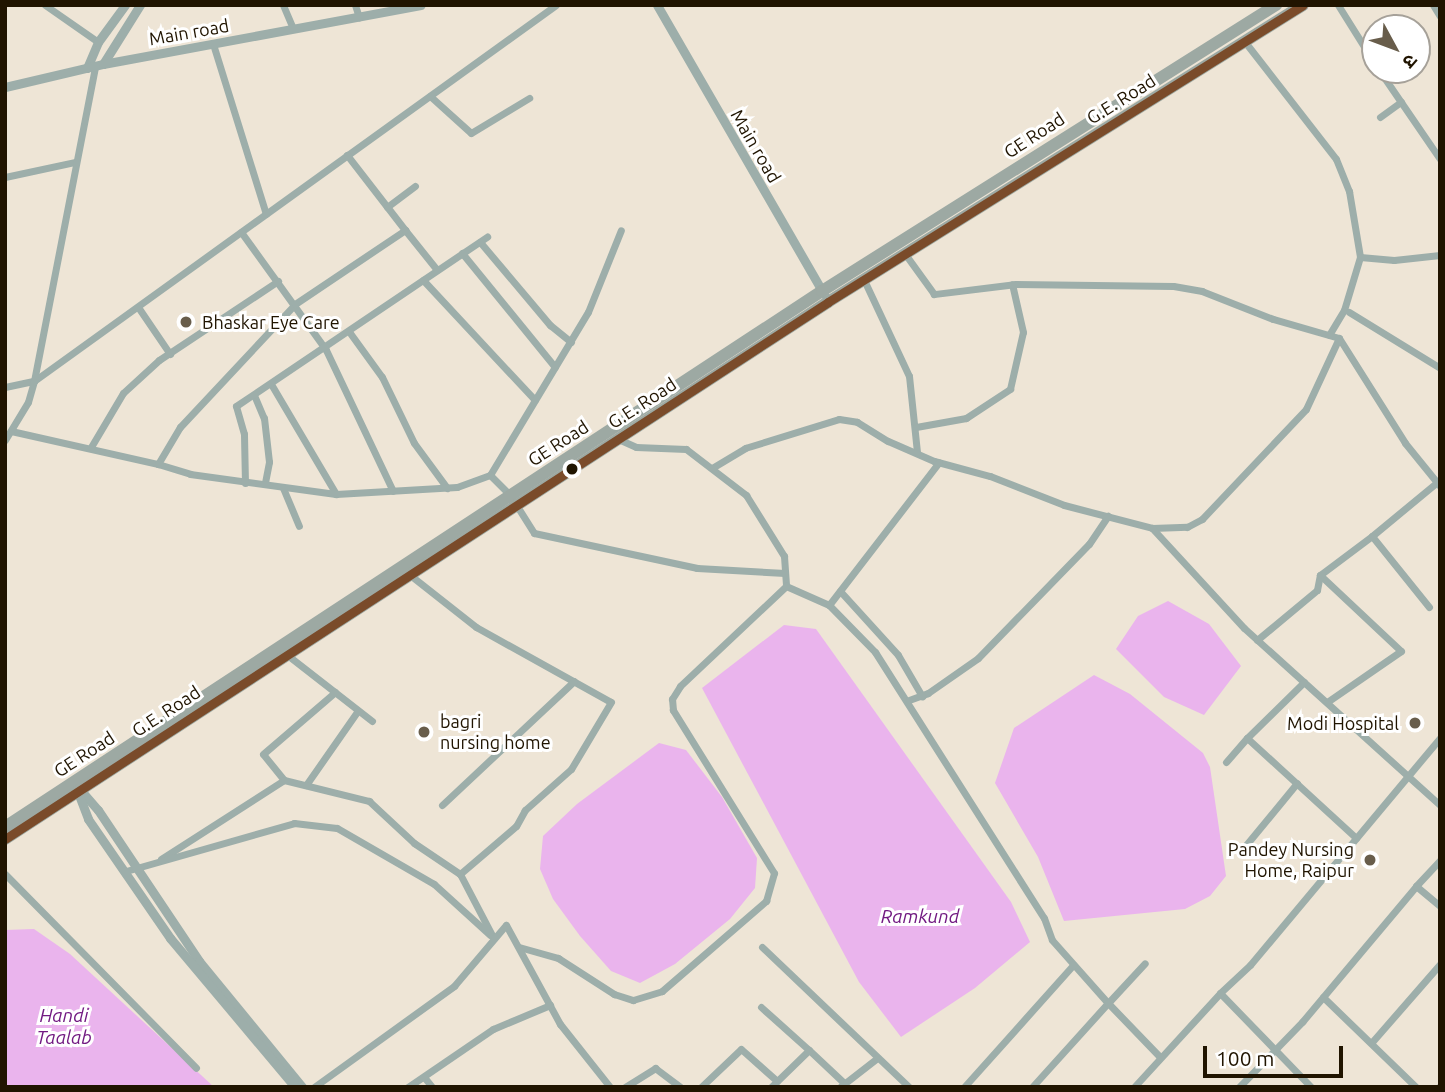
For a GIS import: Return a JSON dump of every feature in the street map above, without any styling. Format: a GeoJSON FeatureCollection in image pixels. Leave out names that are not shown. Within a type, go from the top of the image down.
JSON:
{"type":"FeatureCollection","features":[{"type":"Feature","properties":{"kind":"main road","name":"GE Road"},"geometry":{"type":"LineString","coordinates":[[5,827],[77,787],[514,500],[606,432],[825,296],[1276,5]]}},
{"type":"Feature","properties":{"kind":"main road","name":"G.E. Road"},"geometry":{"type":"LineString","coordinates":[[5,839],[77,787],[410,575],[514,500],[618,439],[825,296],[864,279],[1303,5]]}},
{"type":"Feature","properties":{"kind":"street"},"geometry":{"type":"LineString","coordinates":[[46,5],[98,42]]}},
{"type":"Feature","properties":{"kind":"street"},"geometry":{"type":"LineString","coordinates":[[5,440],[34,382],[98,42],[125,5]]}},
{"type":"Feature","properties":{"kind":"street"},"geometry":{"type":"LineString","coordinates":[[95,66],[140,5]]}},
{"type":"Feature","properties":{"kind":"street"},"geometry":{"type":"LineString","coordinates":[[283,5],[293,29]]}},
{"type":"Feature","properties":{"kind":"street"},"geometry":{"type":"LineString","coordinates":[[355,5],[359,16]]}},
{"type":"Feature","properties":{"kind":"street","name":"Main road"},"geometry":{"type":"LineString","coordinates":[[5,88],[95,66],[421,5]]}},
{"type":"Feature","properties":{"kind":"street"},"geometry":{"type":"LineString","coordinates":[[7,385],[34,382],[555,5]]}},
{"type":"Feature","properties":{"kind":"street","name":"Main road"},"geometry":{"type":"LineString","coordinates":[[657,5],[825,296]]}},
{"type":"Feature","properties":{"kind":"street"},"geometry":{"type":"LineString","coordinates":[[1338,5],[1361,42]]}},
{"type":"Feature","properties":{"kind":"street"},"geometry":{"type":"LineString","coordinates":[[1433,5],[1440,16]]}},
{"type":"Feature","properties":{"kind":"street"},"geometry":{"type":"LineString","coordinates":[[1245,42],[1336,159],[1349,191],[1360,257],[1345,310],[1329,334]]}},
{"type":"Feature","properties":{"kind":"street"},"geometry":{"type":"LineString","coordinates":[[212,44],[266,214]]}},
{"type":"Feature","properties":{"kind":"street"},"geometry":{"type":"LineString","coordinates":[[1389,84],[1440,159]]}},
{"type":"Feature","properties":{"kind":"street"},"geometry":{"type":"LineString","coordinates":[[430,96],[471,133],[529,98]]}},
{"type":"Feature","properties":{"kind":"street"},"geometry":{"type":"LineString","coordinates":[[1380,117],[1401,102]]}},
{"type":"Feature","properties":{"kind":"street"},"geometry":{"type":"LineString","coordinates":[[347,155],[437,270]]}},
{"type":"Feature","properties":{"kind":"street"},"geometry":{"type":"LineString","coordinates":[[5,177],[75,162]]}},
{"type":"Feature","properties":{"kind":"street"},"geometry":{"type":"LineString","coordinates":[[387,207],[415,186]]}},
{"type":"Feature","properties":{"kind":"street"},"geometry":{"type":"LineString","coordinates":[[158,464],[180,427],[295,304],[405,230]]}},
{"type":"Feature","properties":{"kind":"street"},"geometry":{"type":"LineString","coordinates":[[11,431],[91,447],[190,474],[336,494],[447,488],[490,475],[571,342],[621,230]]}},
{"type":"Feature","properties":{"kind":"street"},"geometry":{"type":"LineString","coordinates":[[241,232],[295,304],[298,316],[326,350],[393,491]]}},
{"type":"Feature","properties":{"kind":"street"},"geometry":{"type":"LineString","coordinates":[[245,483],[244,434],[236,406],[326,350],[437,270],[488,237]]}},
{"type":"Feature","properties":{"kind":"street"},"geometry":{"type":"LineString","coordinates":[[480,242],[550,325],[571,342]]}},
{"type":"Feature","properties":{"kind":"street"},"geometry":{"type":"LineString","coordinates":[[462,253],[555,367]]}},
{"type":"Feature","properties":{"kind":"street"},"geometry":{"type":"LineString","coordinates":[[905,254],[934,293],[1012,284],[1202,291],[1273,320],[1339,338],[1405,443],[1438,484],[1320,575],[1317,590],[1257,640]]}},
{"type":"Feature","properties":{"kind":"street"},"geometry":{"type":"LineString","coordinates":[[1360,257],[1394,260],[1440,255]]}},
{"type":"Feature","properties":{"kind":"street"},"geometry":{"type":"LineString","coordinates":[[864,279],[909,376],[917,452]]}},
{"type":"Feature","properties":{"kind":"street"},"geometry":{"type":"LineString","coordinates":[[423,280],[535,400]]}},
{"type":"Feature","properties":{"kind":"street"},"geometry":{"type":"LineString","coordinates":[[91,447],[123,393],[170,354],[278,281]]}},
{"type":"Feature","properties":{"kind":"street"},"geometry":{"type":"LineString","coordinates":[[916,427],[967,418],[1010,388],[1023,332],[1012,284]]}},
{"type":"Feature","properties":{"kind":"street"},"geometry":{"type":"LineString","coordinates":[[138,307],[170,354]]}},
{"type":"Feature","properties":{"kind":"street"},"geometry":{"type":"LineString","coordinates":[[1349,312],[1440,368]]}},
{"type":"Feature","properties":{"kind":"street"},"geometry":{"type":"LineString","coordinates":[[350,333],[382,377],[414,443],[447,488]]}},
{"type":"Feature","properties":{"kind":"street"},"geometry":{"type":"LineString","coordinates":[[1329,334],[1335,348]]}},
{"type":"Feature","properties":{"kind":"street"},"geometry":{"type":"LineString","coordinates":[[712,468],[745,448],[839,419],[858,422],[888,442],[939,462],[1108,516],[1152,528],[1187,527],[1202,519],[1306,409],[1339,338]]}},
{"type":"Feature","properties":{"kind":"street"},"geometry":{"type":"LineString","coordinates":[[271,384],[336,494]]}},
{"type":"Feature","properties":{"kind":"street"},"geometry":{"type":"LineString","coordinates":[[254,395],[264,418],[269,462],[265,483]]}},
{"type":"Feature","properties":{"kind":"street"},"geometry":{"type":"LineString","coordinates":[[519,947],[558,958],[614,994],[633,1000],[662,991],[766,901],[774,873],[673,710],[672,699],[786,586],[784,556],[756,509],[736,484],[686,449],[636,447],[606,432]]}},
{"type":"Feature","properties":{"kind":"street"},"geometry":{"type":"LineString","coordinates":[[829,605],[939,462]]}},
{"type":"Feature","properties":{"kind":"street"},"geometry":{"type":"LineString","coordinates":[[490,475],[514,500],[534,533],[697,568],[785,573]]}},
{"type":"Feature","properties":{"kind":"street"},"geometry":{"type":"LineString","coordinates":[[283,488],[299,526]]}},
{"type":"Feature","properties":{"kind":"street"},"geometry":{"type":"LineString","coordinates":[[909,700],[922,696],[996,641],[1088,544],[1108,516]]}},
{"type":"Feature","properties":{"kind":"street"},"geometry":{"type":"LineString","coordinates":[[1152,528],[1257,640],[1440,805]]}},
{"type":"Feature","properties":{"kind":"street"},"geometry":{"type":"LineString","coordinates":[[1372,536],[1429,607]]}},
{"type":"Feature","properties":{"kind":"street"},"geometry":{"type":"LineString","coordinates":[[410,575],[476,627],[611,702],[571,769],[525,810],[516,826],[460,874]]}},
{"type":"Feature","properties":{"kind":"street"},"geometry":{"type":"LineString","coordinates":[[1320,575],[1401,650],[1327,702]]}},
{"type":"Feature","properties":{"kind":"street"},"geometry":{"type":"LineString","coordinates":[[786,586],[829,605],[875,652],[909,700],[982,826],[1044,919],[1052,940],[1160,1057]]}},
{"type":"Feature","properties":{"kind":"street"},"geometry":{"type":"LineString","coordinates":[[841,591],[898,655],[922,696]]}},
{"type":"Feature","properties":{"kind":"street"},"geometry":{"type":"LineString","coordinates":[[286,653],[372,722]]}},
{"type":"Feature","properties":{"kind":"street"},"geometry":{"type":"LineString","coordinates":[[442,805],[575,681]]}},
{"type":"Feature","properties":{"kind":"street"},"geometry":{"type":"LineString","coordinates":[[1226,762],[1304,682]]}},
{"type":"Feature","properties":{"kind":"street"},"geometry":{"type":"LineString","coordinates":[[335,692],[262,754],[284,780],[369,801],[414,843],[460,874],[494,939]]}},
{"type":"Feature","properties":{"kind":"street"},"geometry":{"type":"LineString","coordinates":[[306,785],[357,712]]}},
{"type":"Feature","properties":{"kind":"street"},"geometry":{"type":"LineString","coordinates":[[1247,738],[1356,838]]}},
{"type":"Feature","properties":{"kind":"street"},"geometry":{"type":"LineString","coordinates":[[1134,1087],[1356,838],[1440,738]]}},
{"type":"Feature","properties":{"kind":"street"},"geometry":{"type":"LineString","coordinates":[[155,863],[284,780]]}},
{"type":"Feature","properties":{"kind":"street"},"geometry":{"type":"LineString","coordinates":[[1241,850],[1297,783]]}},
{"type":"Feature","properties":{"kind":"street"},"geometry":{"type":"LineString","coordinates":[[77,787],[138,869],[199,961],[302,1087]]}},
{"type":"Feature","properties":{"kind":"street"},"geometry":{"type":"LineString","coordinates":[[77,787],[88,819],[201,978],[295,1087]]}},
{"type":"Feature","properties":{"kind":"street"},"geometry":{"type":"LineString","coordinates":[[126,871],[295,823],[337,828],[434,884],[494,939]]}},
{"type":"Feature","properties":{"kind":"street"},"geometry":{"type":"LineString","coordinates":[[1239,1087],[1323,997],[1440,860]]}},
{"type":"Feature","properties":{"kind":"street"},"geometry":{"type":"LineString","coordinates":[[5,874],[196,1068]]}},
{"type":"Feature","properties":{"kind":"street"},"geometry":{"type":"LineString","coordinates":[[1416,886],[1440,906]]}},
{"type":"Feature","properties":{"kind":"street"},"geometry":{"type":"LineString","coordinates":[[314,1087],[454,986],[506,925],[550,1005],[583,1057],[610,1087]]}},
{"type":"Feature","properties":{"kind":"street"},"geometry":{"type":"LineString","coordinates":[[762,947],[876,1059],[896,1071],[909,1087]]}},
{"type":"Feature","properties":{"kind":"street"},"geometry":{"type":"LineString","coordinates":[[1032,1087],[1145,963]]}},
{"type":"Feature","properties":{"kind":"street"},"geometry":{"type":"LineString","coordinates":[[1372,1042],[1440,964]]}},
{"type":"Feature","properties":{"kind":"street"},"geometry":{"type":"LineString","coordinates":[[964,1087],[1073,965]]}},
{"type":"Feature","properties":{"kind":"street"},"geometry":{"type":"LineString","coordinates":[[1220,993],[1311,1087]]}},
{"type":"Feature","properties":{"kind":"street"},"geometry":{"type":"LineString","coordinates":[[1323,997],[1416,1087]]}},
{"type":"Feature","properties":{"kind":"street"},"geometry":{"type":"LineString","coordinates":[[408,1087],[493,1029],[550,1005]]}},
{"type":"Feature","properties":{"kind":"street"},"geometry":{"type":"LineString","coordinates":[[761,1007],[809,1050],[841,1086],[876,1059]]}},
{"type":"Feature","properties":{"kind":"street"},"geometry":{"type":"LineString","coordinates":[[701,1087],[741,1049],[774,1084],[809,1050]]}},
{"type":"Feature","properties":{"kind":"street"},"geometry":{"type":"LineString","coordinates":[[625,1087],[655,1068],[680,1087]]}},
{"type":"Feature","properties":{"kind":"street"},"geometry":{"type":"LineString","coordinates":[[424,1077],[432,1087]]}},
{"type":"Feature","properties":{"kind":"water"},"geometry":{"type":"Polygon","coordinates":[[[1168,601],[1209,624],[1241,666],[1204,715],[1164,697],[1116,649],[1138,616],[1168,601]]]}},
{"type":"Feature","properties":{"kind":"water","name":"Ramkund"},"geometry":{"type":"Polygon","coordinates":[[[784,625],[816,629],[1011,902],[1030,942],[975,988],[901,1037],[859,982],[702,688],[784,625]]]}},
{"type":"Feature","properties":{"kind":"water"},"geometry":{"type":"Polygon","coordinates":[[[1094,675],[1130,694],[1203,753],[1210,767],[1226,876],[1210,896],[1185,909],[1064,921],[1038,857],[995,783],[1014,728],[1094,675]]]}},
{"type":"Feature","properties":{"kind":"water"},"geometry":{"type":"Polygon","coordinates":[[[659,743],[686,750],[722,797],[757,858],[755,888],[730,919],[675,964],[640,983],[611,971],[580,936],[553,899],[540,869],[543,836],[577,804],[659,743]]]}},
{"type":"Feature","properties":{"kind":"water","name":"Handi Taalab"},"geometry":{"type":"Polygon","coordinates":[[[34,929],[70,954],[214,1087],[5,1087],[5,930],[34,929]]]}},
{"type":"Feature","properties":{"kind":"transit line"},"geometry":{"type":"LineString","coordinates":[[5,839],[828,302],[1303,5]]}},
{"type":"Feature","properties":{"kind":"place","name":"Bhaskar Eye Care"},"geometry":{"type":"Point","coordinates":[186,322]}},
{"type":"Feature","properties":{"kind":"place","name":"Modi Hospital"},"geometry":{"type":"Point","coordinates":[1415,723]}},
{"type":"Feature","properties":{"kind":"place","name":"bagri nursing home"},"geometry":{"type":"Point","coordinates":[424,732]}},
{"type":"Feature","properties":{"kind":"place","name":"Pandey Nursing Home, Raipur"},"geometry":{"type":"Point","coordinates":[1370,860]}}]}
